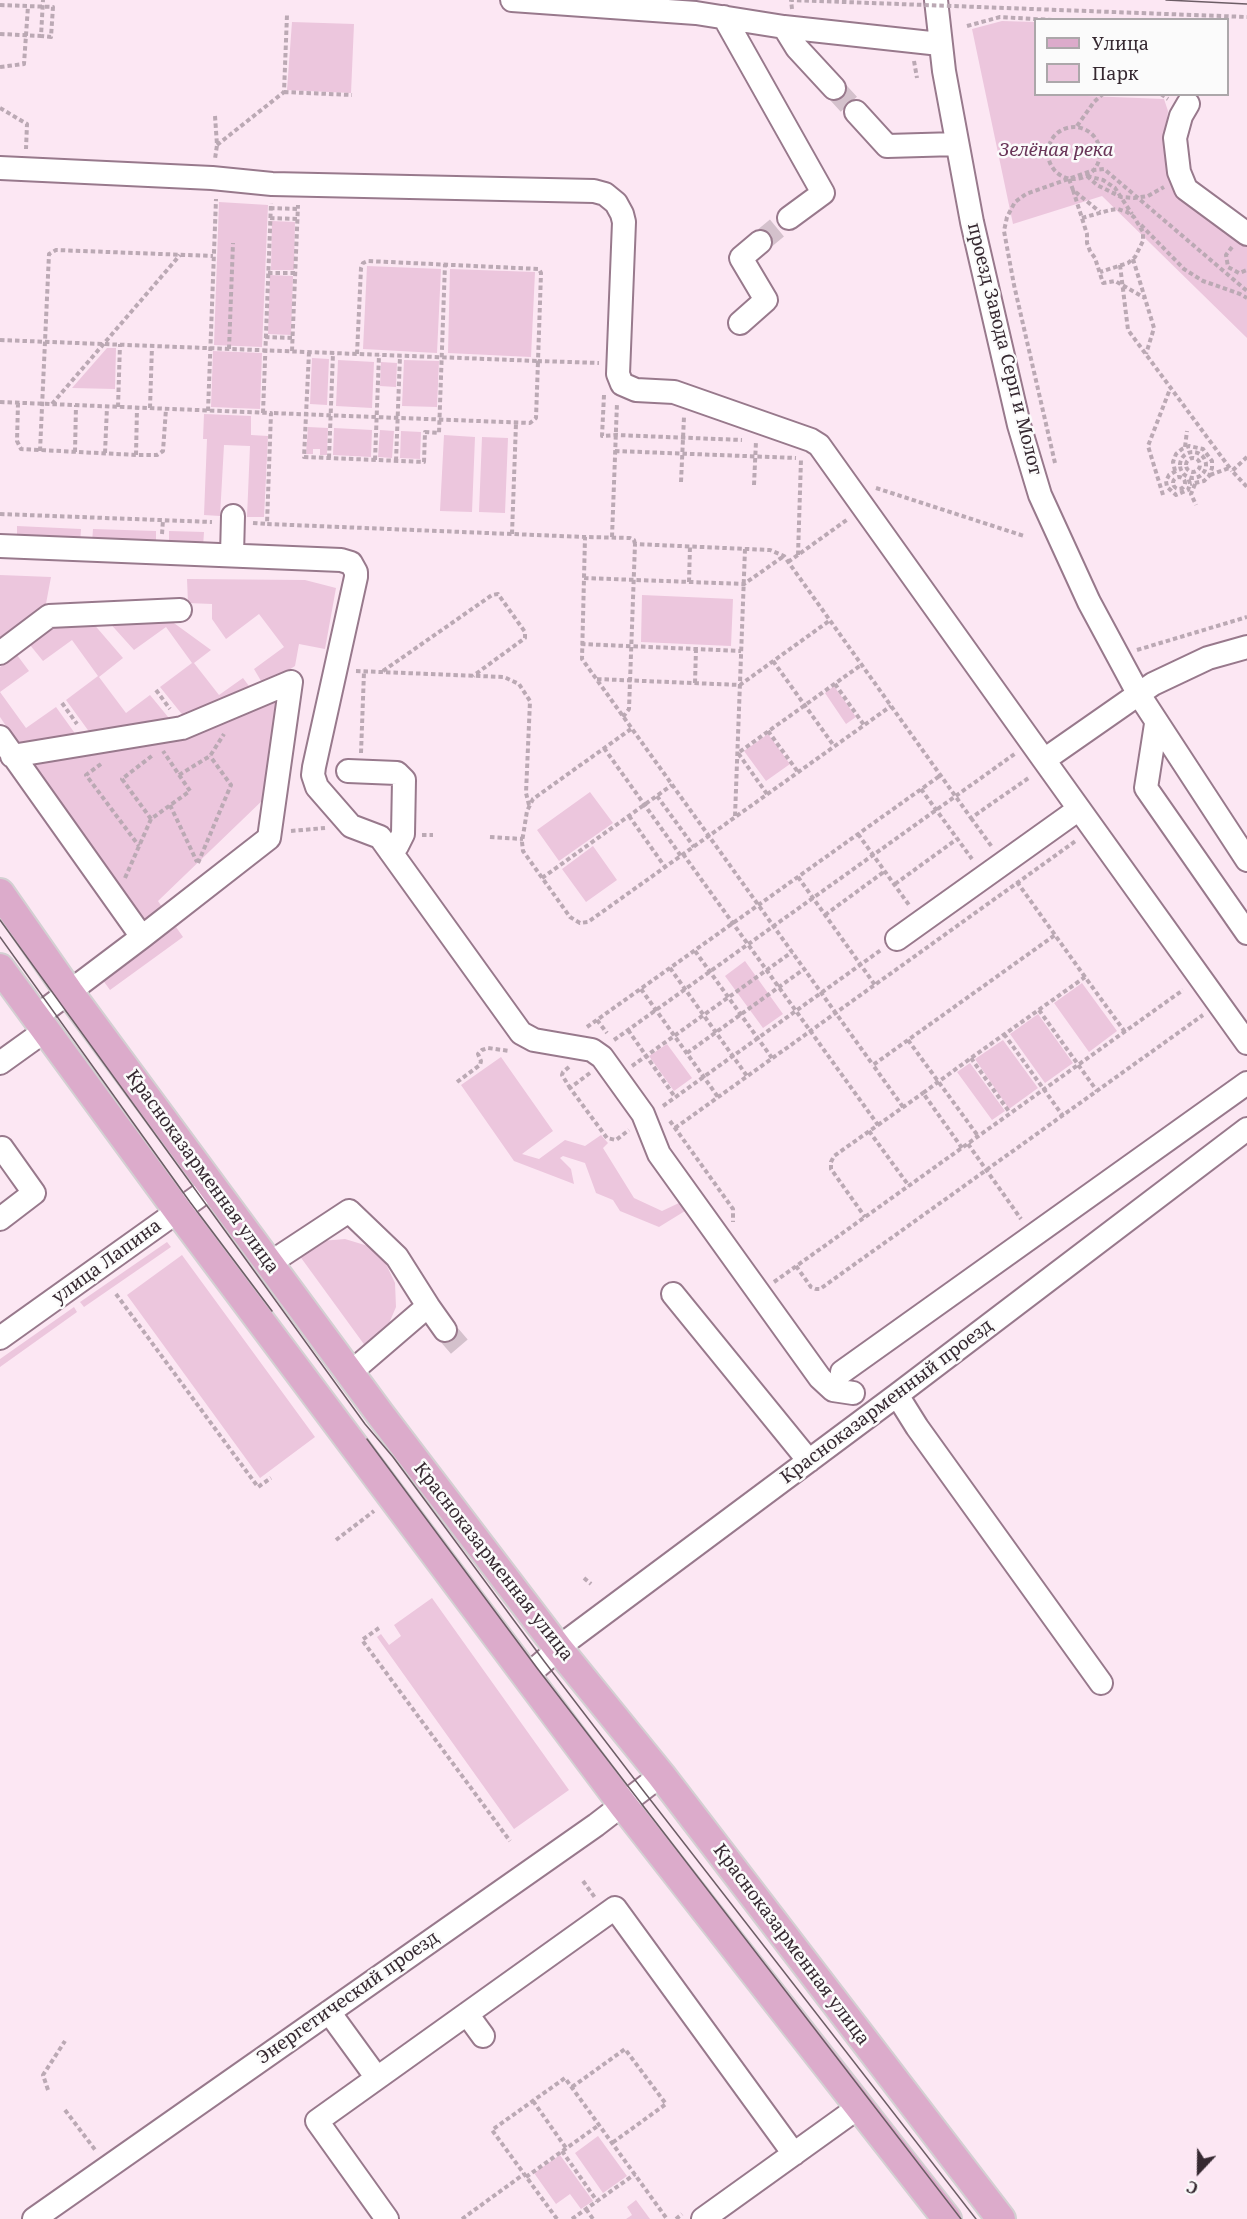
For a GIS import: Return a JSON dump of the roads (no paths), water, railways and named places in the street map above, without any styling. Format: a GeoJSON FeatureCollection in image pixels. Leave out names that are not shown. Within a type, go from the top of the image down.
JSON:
{"type":"FeatureCollection","features":[{"type":"Feature","properties":{"kind":"main road","name":"Красноказарменная улица"},"geometry":{"type":"LineString","coordinates":[[0,893],[69,992],[350,1373],[558,1648],[661,1775],[1001,2219]]}},
{"type":"Feature","properties":{"kind":"main road"},"geometry":{"type":"LineString","coordinates":[[0,968],[178,1211],[528,1675],[622,1805],[947,2219]]}},
{"type":"Feature","properties":{"kind":"street"},"geometry":{"type":"LineString","coordinates":[[512,0],[696,13],[724,18],[788,18],[940,44]]}},
{"type":"Feature","properties":{"kind":"street","name":"проезд Завода Серп и Молот"},"geometry":{"type":"LineString","coordinates":[[936,0],[940,44],[972,222],[1026,453],[1041,495],[1089,602],[1146,688],[1156,724],[1247,860]]}},
{"type":"Feature","properties":{"kind":"street"},"geometry":{"type":"LineString","coordinates":[[724,18],[823,193],[789,218]]}},
{"type":"Feature","properties":{"kind":"street"},"geometry":{"type":"LineString","coordinates":[[788,18],[798,48],[834,88]]}},
{"type":"Feature","properties":{"kind":"street"},"geometry":{"type":"LineString","coordinates":[[1188,104],[1181,116],[1174,138],[1179,172],[1186,189],[1240,240]]}},
{"type":"Feature","properties":{"kind":"street"},"geometry":{"type":"LineString","coordinates":[[856,112],[887,146],[957,144]]}},
{"type":"Feature","properties":{"kind":"street"},"geometry":{"type":"LineString","coordinates":[[0,168],[212,178],[272,184],[594,191],[605,194],[616,203],[624,222],[618,374],[613,384],[636,390],[666,391],[685,396],[802,448],[819,445],[1030,747],[1079,809],[1247,1043]]}},
{"type":"Feature","properties":{"kind":"street"},"geometry":{"type":"LineString","coordinates":[[740,323],[766,300],[741,258],[760,242]]}},
{"type":"Feature","properties":{"kind":"street"},"geometry":{"type":"LineString","coordinates":[[232,555],[233,519]]}},
{"type":"Feature","properties":{"kind":"street"},"geometry":{"type":"LineString","coordinates":[[0,546],[347,561],[354,567],[356,577],[313,775],[317,787],[348,823],[377,835],[521,1033],[566,1057],[606,1064],[645,1118],[659,1154],[824,1383],[833,1390],[853,1393]]}},
{"type":"Feature","properties":{"kind":"street"},"geometry":{"type":"LineString","coordinates":[[0,653],[49,615],[180,610]]}},
{"type":"Feature","properties":{"kind":"street"},"geometry":{"type":"LineString","coordinates":[[1030,747],[1208,658],[1247,647]]}},
{"type":"Feature","properties":{"kind":"street"},"geometry":{"type":"LineString","coordinates":[[0,1063],[69,992],[142,937],[269,838],[291,682],[182,728],[6,746],[142,937]]}},
{"type":"Feature","properties":{"kind":"street"},"geometry":{"type":"LineString","coordinates":[[1156,724],[1146,788],[1247,933]]}},
{"type":"Feature","properties":{"kind":"street"},"geometry":{"type":"LineString","coordinates":[[354,772],[397,773],[404,780],[403,834],[397,846],[390,851]]}},
{"type":"Feature","properties":{"kind":"street"},"geometry":{"type":"LineString","coordinates":[[897,939],[1079,809]]}},
{"type":"Feature","properties":{"kind":"street"},"geometry":{"type":"LineString","coordinates":[[867,1417],[838,1364],[1072,1197],[1247,1083]]}},
{"type":"Feature","properties":{"kind":"street","name":"Красноказарменный проезд"},"geometry":{"type":"LineString","coordinates":[[528,1675],[558,1648],[897,1395],[1247,1129]]}},
{"type":"Feature","properties":{"kind":"street"},"geometry":{"type":"LineString","coordinates":[[0,1150],[2,1148],[34,1193],[0,1219]]}},
{"type":"Feature","properties":{"kind":"street","name":"улица Лапина"},"geometry":{"type":"LineString","coordinates":[[0,1338],[213,1186]]}},
{"type":"Feature","properties":{"kind":"street"},"geometry":{"type":"LineString","coordinates":[[270,1263],[349,1211],[397,1257],[445,1330]]}},
{"type":"Feature","properties":{"kind":"street"},"geometry":{"type":"LineString","coordinates":[[674,1294],[809,1461]]}},
{"type":"Feature","properties":{"kind":"street"},"geometry":{"type":"LineString","coordinates":[[350,1373],[429,1306]]}},
{"type":"Feature","properties":{"kind":"street"},"geometry":{"type":"LineString","coordinates":[[897,1395],[1101,1683]]}},
{"type":"Feature","properties":{"kind":"street","name":"Энергетический проезд"},"geometry":{"type":"LineString","coordinates":[[34,2219],[622,1805],[661,1775]]}},
{"type":"Feature","properties":{"kind":"street"},"geometry":{"type":"LineString","coordinates":[[387,2219],[317,2121],[615,1908],[794,2154]]}},
{"type":"Feature","properties":{"kind":"street"},"geometry":{"type":"LineString","coordinates":[[329,2012],[377,2078]]}},
{"type":"Feature","properties":{"kind":"street"},"geometry":{"type":"LineString","coordinates":[[467,2014],[483,2036]]}},
{"type":"Feature","properties":{"kind":"street"},"geometry":{"type":"LineString","coordinates":[[703,2219],[859,2107]]}},
{"type":"Feature","properties":{"kind":"tunnel"},"geometry":{"type":"LineString","coordinates":[[834,88],[856,112]]}},
{"type":"Feature","properties":{"kind":"tunnel"},"geometry":{"type":"LineString","coordinates":[[760,242],[789,218]]}},
{"type":"Feature","properties":{"kind":"tunnel"},"geometry":{"type":"LineString","coordinates":[[445,1330],[463,1351]]}},
{"type":"Feature","properties":{"kind":"tram line"},"geometry":{"type":"LineString","coordinates":[[1166,0],[1247,4]]}},
{"type":"Feature","properties":{"kind":"tram line"},"geometry":{"type":"LineString","coordinates":[[0,920],[365,1424],[393,1457],[642,1789],[976,2219]]}},
{"type":"Feature","properties":{"kind":"tram line"},"geometry":{"type":"LineString","coordinates":[[0,937],[190,1202],[272,1311]]}},
{"type":"Feature","properties":{"kind":"tram line"},"geometry":{"type":"LineString","coordinates":[[367,1439],[537,1668],[961,2219]]}},
{"type":"Feature","properties":{"kind":"park label","name":"Зелёная река"},"geometry":{"type":"Point","coordinates":[1056,151]}}]}
